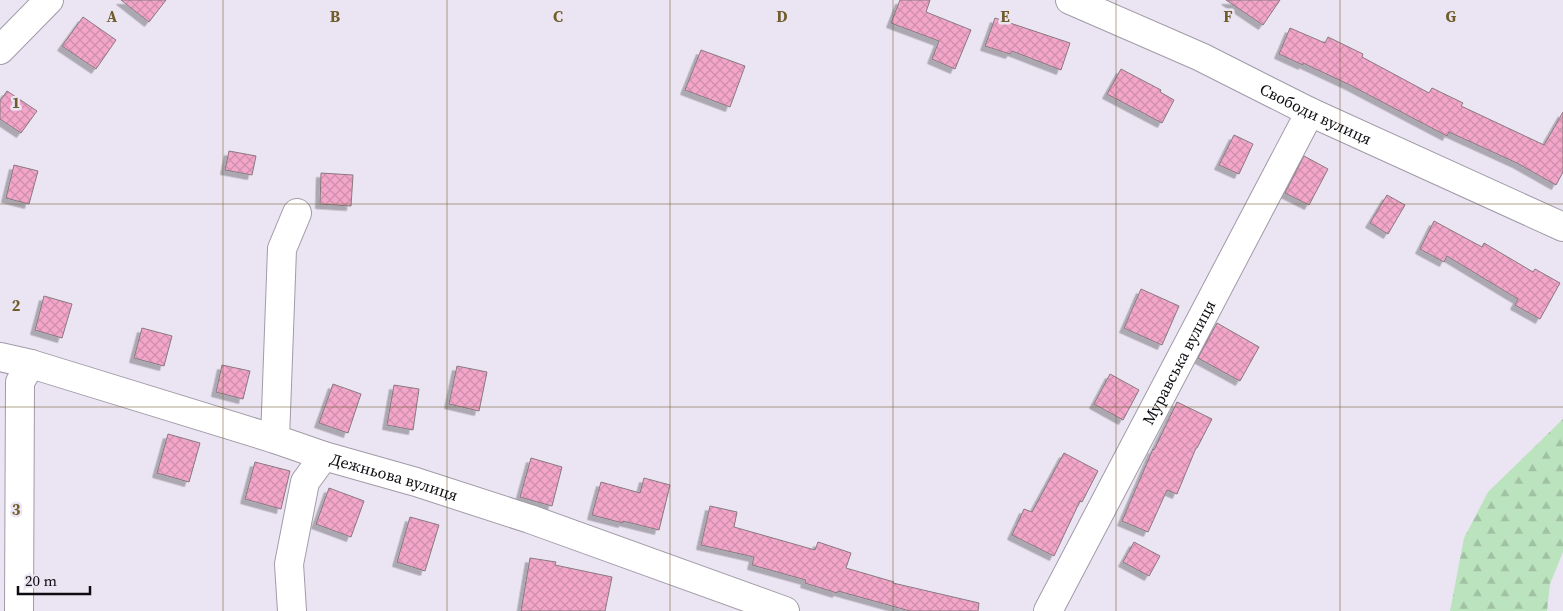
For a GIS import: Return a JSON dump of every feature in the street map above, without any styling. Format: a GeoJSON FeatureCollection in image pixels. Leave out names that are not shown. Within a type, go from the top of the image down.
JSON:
{"type":"FeatureCollection","features":[{"type":"Feature","properties":{"kind":"street"},"geometry":{"type":"LineString","coordinates":[[2,45],[49,0]]}},
{"type":"Feature","properties":{"kind":"street","name":"Свободи вулиця"},"geometry":{"type":"LineString","coordinates":[[1070,0],[1201,57],[1310,112],[1563,227]]}},
{"type":"Feature","properties":{"kind":"street","name":"Муравська вулиця"},"geometry":{"type":"LineString","coordinates":[[1048,611],[1310,112]]}},
{"type":"Feature","properties":{"kind":"street"},"geometry":{"type":"LineString","coordinates":[[275,440],[282,249],[297,213]]}},
{"type":"Feature","properties":{"kind":"street","name":"Дежньова вулиця"},"geometry":{"type":"LineString","coordinates":[[0,357],[30,364],[324,456],[416,482],[530,520],[784,611]]}},
{"type":"Feature","properties":{"kind":"street"},"geometry":{"type":"LineString","coordinates":[[19,611],[20,382],[30,364]]}},
{"type":"Feature","properties":{"kind":"street"},"geometry":{"type":"LineString","coordinates":[[292,611],[289,564],[305,482],[324,456]]}},
{"type":"Feature","properties":{"kind":"green space"},"geometry":{"type":"Polygon","coordinates":[[[1563,419],[1563,552],[1550,584],[1547,611],[1450,611],[1464,538],[1488,492],[1563,419]]]}},
{"type":"Feature","properties":{"kind":"building"},"geometry":{"type":"Polygon","coordinates":[[[121,0],[166,0],[149,22],[121,0]]]}},
{"type":"Feature","properties":{"kind":"building"},"geometry":{"type":"Polygon","coordinates":[[[900,0],[930,0],[926,12],[971,30],[955,69],[932,59],[939,41],[891,23],[900,0]]]}},
{"type":"Feature","properties":{"kind":"building"},"geometry":{"type":"Polygon","coordinates":[[[1226,0],[1280,0],[1263,25],[1226,0]]]}},
{"type":"Feature","properties":{"kind":"building"},"geometry":{"type":"Polygon","coordinates":[[[83,17],[116,40],[96,69],[62,46],[83,17]]]}},
{"type":"Feature","properties":{"kind":"building"},"geometry":{"type":"Polygon","coordinates":[[[995,18],[1070,43],[1061,70],[1012,51],[1010,54],[985,46],[995,18]]]}},
{"type":"Feature","properties":{"kind":"building"},"geometry":{"type":"Polygon","coordinates":[[[1290,28],[1325,43],[1328,37],[1363,54],[1362,57],[1429,93],[1432,88],[1463,103],[1461,106],[1544,145],[1563,112],[1563,172],[1556,185],[1517,163],[1449,132],[1447,136],[1350,85],[1279,54],[1290,28]]]}},
{"type":"Feature","properties":{"kind":"building"},"geometry":{"type":"Polygon","coordinates":[[[701,50],[745,66],[730,107],[685,90],[701,50]]]}},
{"type":"Feature","properties":{"kind":"building"},"geometry":{"type":"Polygon","coordinates":[[[1121,69],[1161,90],[1160,92],[1174,100],[1162,123],[1107,94],[1121,69]]]}},
{"type":"Feature","properties":{"kind":"building"},"geometry":{"type":"Polygon","coordinates":[[[7,91],[37,111],[21,133],[0,119],[0,101],[7,91]]]}},
{"type":"Feature","properties":{"kind":"building"},"geometry":{"type":"Polygon","coordinates":[[[1234,135],[1253,144],[1239,174],[1219,165],[1234,135]]]}},
{"type":"Feature","properties":{"kind":"building"},"geometry":{"type":"Polygon","coordinates":[[[229,151],[256,156],[252,175],[225,170],[229,151]]]}},
{"type":"Feature","properties":{"kind":"building"},"geometry":{"type":"Polygon","coordinates":[[[1304,156],[1328,169],[1309,205],[1285,193],[1304,156]]]}},
{"type":"Feature","properties":{"kind":"building"},"geometry":{"type":"Polygon","coordinates":[[[14,165],[38,171],[29,204],[6,198],[14,165]]]}},
{"type":"Feature","properties":{"kind":"building"},"geometry":{"type":"Polygon","coordinates":[[[321,173],[353,175],[351,206],[320,204],[321,173]]]}},
{"type":"Feature","properties":{"kind":"building"},"geometry":{"type":"Polygon","coordinates":[[[1387,195],[1405,205],[1388,234],[1370,223],[1387,195]]]}},
{"type":"Feature","properties":{"kind":"building"},"geometry":{"type":"Polygon","coordinates":[[[1434,221],[1482,247],[1484,243],[1533,272],[1535,269],[1560,283],[1540,319],[1515,305],[1518,299],[1447,256],[1444,262],[1420,249],[1434,221]]]}},
{"type":"Feature","properties":{"kind":"building"},"geometry":{"type":"Polygon","coordinates":[[[1141,289],[1179,306],[1162,345],[1124,328],[1141,289]]]}},
{"type":"Feature","properties":{"kind":"building"},"geometry":{"type":"Polygon","coordinates":[[[44,296],[72,304],[62,338],[35,330],[44,296]]]}},
{"type":"Feature","properties":{"kind":"building"},"geometry":{"type":"Polygon","coordinates":[[[1217,323],[1259,347],[1240,381],[1198,358],[1217,323]]]}},
{"type":"Feature","properties":{"kind":"building"},"geometry":{"type":"Polygon","coordinates":[[[142,328],[172,336],[164,366],[134,358],[142,328]]]}},
{"type":"Feature","properties":{"kind":"building"},"geometry":{"type":"Polygon","coordinates":[[[222,365],[250,371],[243,399],[216,392],[222,365]]]}},
{"type":"Feature","properties":{"kind":"building"},"geometry":{"type":"Polygon","coordinates":[[[457,366],[487,372],[479,411],[449,404],[457,366]]]}},
{"type":"Feature","properties":{"kind":"building"},"geometry":{"type":"Polygon","coordinates":[[[1110,374],[1139,390],[1123,420],[1094,404],[1110,374]]]}},
{"type":"Feature","properties":{"kind":"building"},"geometry":{"type":"Polygon","coordinates":[[[333,384],[361,394],[348,433],[319,423],[333,384]]]}},
{"type":"Feature","properties":{"kind":"building"},"geometry":{"type":"Polygon","coordinates":[[[394,385],[419,389],[413,430],[387,425],[394,385]]]}},
{"type":"Feature","properties":{"kind":"building"},"geometry":{"type":"Polygon","coordinates":[[[1177,402],[1212,419],[1196,448],[1177,494],[1167,490],[1148,532],[1122,521],[1153,449],[1177,402]]]}},
{"type":"Feature","properties":{"kind":"building"},"geometry":{"type":"Polygon","coordinates":[[[168,434],[200,443],[189,482],[157,473],[168,434]]]}},
{"type":"Feature","properties":{"kind":"building"},"geometry":{"type":"Polygon","coordinates":[[[1064,453],[1098,471],[1082,502],[1080,501],[1054,556],[1012,535],[1024,509],[1032,512],[1064,453]]]}},
{"type":"Feature","properties":{"kind":"building"},"geometry":{"type":"Polygon","coordinates":[[[531,458],[562,467],[552,506],[520,497],[531,458]]]}},
{"type":"Feature","properties":{"kind":"building"},"geometry":{"type":"Polygon","coordinates":[[[255,462],[290,471],[281,509],[245,499],[255,462]]]}},
{"type":"Feature","properties":{"kind":"building"},"geometry":{"type":"Polygon","coordinates":[[[644,478],[670,485],[659,530],[592,515],[601,482],[640,493],[644,478]]]}},
{"type":"Feature","properties":{"kind":"building"},"geometry":{"type":"Polygon","coordinates":[[[329,488],[364,501],[351,537],[316,524],[329,488]]]}},
{"type":"Feature","properties":{"kind":"building"},"geometry":{"type":"Polygon","coordinates":[[[710,506],[737,512],[734,527],[815,550],[818,542],[851,553],[846,568],[893,583],[979,603],[978,611],[910,611],[838,591],[837,593],[805,583],[806,580],[752,565],[754,557],[701,545],[710,506]]]}},
{"type":"Feature","properties":{"kind":"building"},"geometry":{"type":"Polygon","coordinates":[[[410,517],[439,525],[425,571],[397,562],[410,517]]]}},
{"type":"Feature","properties":{"kind":"building"},"geometry":{"type":"Polygon","coordinates":[[[1134,542],[1160,556],[1149,576],[1123,562],[1134,542]]]}},
{"type":"Feature","properties":{"kind":"building"},"geometry":{"type":"Polygon","coordinates":[[[530,558],[556,562],[555,565],[612,577],[605,611],[521,611],[530,558]]]}}]}
